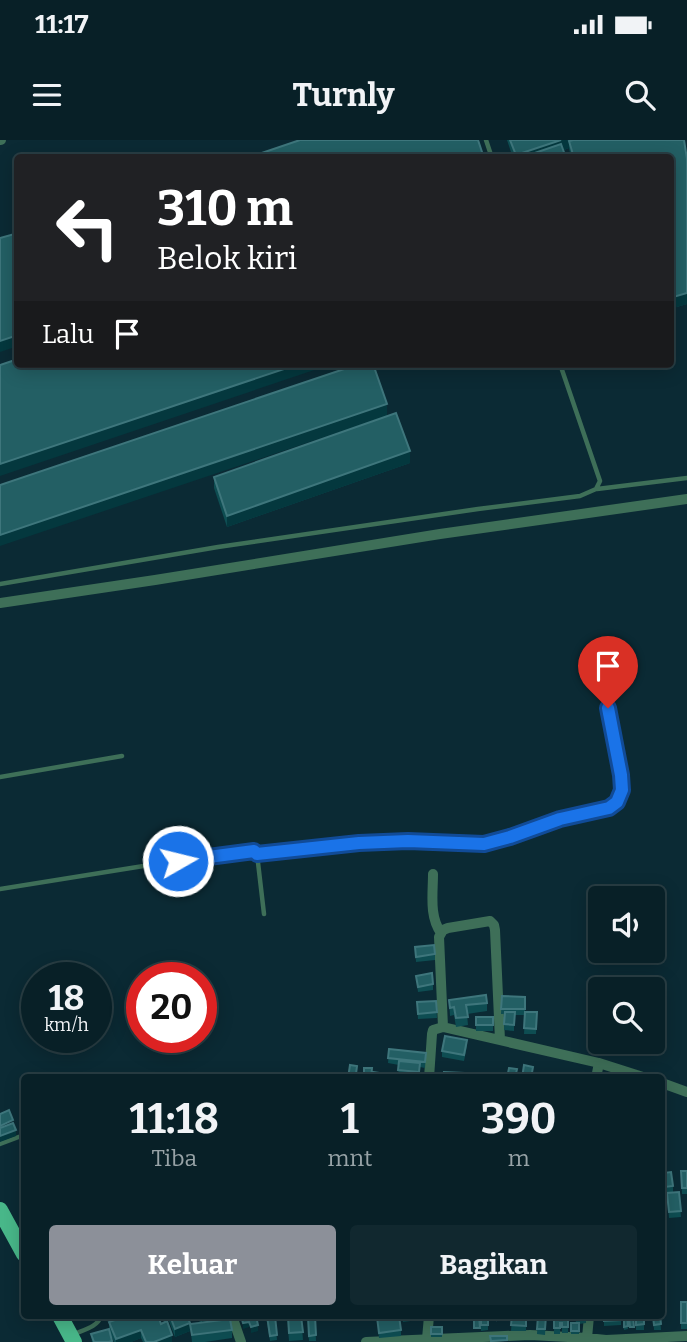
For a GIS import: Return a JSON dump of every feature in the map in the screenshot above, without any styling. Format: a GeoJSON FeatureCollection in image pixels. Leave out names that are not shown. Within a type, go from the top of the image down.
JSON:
{"type":"FeatureCollection","features":[{"type":"Feature","properties":{"kind":"main road"},"geometry":{"type":"LineString","coordinates":[[0,1210],[21,1248]]}},
{"type":"Feature","properties":{"kind":"main road"},"geometry":{"type":"LineString","coordinates":[[62,1319],[72,1339]]}},
{"type":"Feature","properties":{"kind":"street"},"geometry":{"type":"LineString","coordinates":[[0,603],[440,534],[687,499]]}},
{"type":"Feature","properties":{"kind":"street"},"geometry":{"type":"LineString","coordinates":[[433,874],[433,915],[435,925],[441,933]]}},
{"type":"Feature","properties":{"kind":"street"},"geometry":{"type":"LineString","coordinates":[[443,1027],[439,941],[441,933],[448,928],[487,920],[494,925],[500,1040]]}},
{"type":"Feature","properties":{"kind":"street"},"geometry":{"type":"LineString","coordinates":[[429,1074],[433,1030],[443,1027],[599,1063],[633,1074]]}},
{"type":"Feature","properties":{"kind":"street"},"geometry":{"type":"LineString","coordinates":[[597,1074],[599,1063]]}},
{"type":"Feature","properties":{"kind":"street"},"geometry":{"type":"LineString","coordinates":[[665,1084],[687,1092]]}},
{"type":"Feature","properties":{"kind":"street"},"geometry":{"type":"LineString","coordinates":[[233,1319],[241,1342]]}},
{"type":"Feature","properties":{"kind":"street"},"geometry":{"type":"LineString","coordinates":[[427,1339],[429,1319]]}},
{"type":"Feature","properties":{"kind":"street"},"geometry":{"type":"LineString","coordinates":[[587,1338],[589,1319]]}},
{"type":"Feature","properties":{"kind":"street"},"geometry":{"type":"LineString","coordinates":[[366,1342],[530,1335],[606,1340],[687,1336]]}},
{"type":"Feature","properties":{"kind":"lane"},"geometry":{"type":"LineString","coordinates":[[561,368],[600,481],[596,489]]}},
{"type":"Feature","properties":{"kind":"lane"},"geometry":{"type":"LineString","coordinates":[[0,583],[464,510],[580,496],[596,489],[687,478]]}},
{"type":"Feature","properties":{"kind":"lane"},"geometry":{"type":"LineString","coordinates":[[0,889],[254,851],[257,854],[359,843],[408,841],[484,844],[560,819],[609,808],[617,802],[622,790],[608,708]]}},
{"type":"Feature","properties":{"kind":"lane"},"geometry":{"type":"LineString","coordinates":[[0,777],[122,756]]}},
{"type":"Feature","properties":{"kind":"lane"},"geometry":{"type":"LineString","coordinates":[[257,854],[264,914]]}},
{"type":"Feature","properties":{"kind":"lane"},"geometry":{"type":"LineString","coordinates":[[0,1144],[21,1136]]}},
{"type":"Feature","properties":{"kind":"lane"},"geometry":{"type":"LineString","coordinates":[[72,1339],[100,1319]]}},
{"type":"Feature","properties":{"kind":"building"},"geometry":{"type":"Polygon","coordinates":[[[300,140],[478,140],[483,154],[259,154],[300,140]]]}},
{"type":"Feature","properties":{"kind":"building"},"geometry":{"type":"Polygon","coordinates":[[[510,140],[561,140],[519,154],[516,154],[510,140]]]}},
{"type":"Feature","properties":{"kind":"building"},"geometry":{"type":"Polygon","coordinates":[[[684,140],[687,159],[687,293],[674,297],[674,154],[573,154],[569,141],[684,140]]]}},
{"type":"Feature","properties":{"kind":"building"},"geometry":{"type":"Polygon","coordinates":[[[561,144],[565,154],[532,154],[561,144]]]}},
{"type":"Feature","properties":{"kind":"building"},"geometry":{"type":"Polygon","coordinates":[[[14,234],[14,336],[0,341],[0,238],[14,234]]]}},
{"type":"Feature","properties":{"kind":"building"},"geometry":{"type":"Polygon","coordinates":[[[14,360],[14,368],[287,368],[0,464],[0,365],[14,360]]]}},
{"type":"Feature","properties":{"kind":"building"},"geometry":{"type":"Polygon","coordinates":[[[347,368],[374,368],[387,404],[0,535],[0,485],[347,368]]]}},
{"type":"Feature","properties":{"kind":"building"},"geometry":{"type":"Polygon","coordinates":[[[396,413],[410,451],[227,516],[214,477],[396,413]]]}},
{"type":"Feature","properties":{"kind":"building"},"geometry":{"type":"Polygon","coordinates":[[[434,945],[435,954],[416,957],[415,947],[434,945]]]}},
{"type":"Feature","properties":{"kind":"building"},"geometry":{"type":"Polygon","coordinates":[[[432,973],[433,984],[418,987],[416,976],[432,973]]]}},
{"type":"Feature","properties":{"kind":"building"},"geometry":{"type":"Polygon","coordinates":[[[486,995],[487,1003],[466,1005],[468,1017],[456,1018],[454,1007],[450,1008],[449,1000],[486,995]]]}},
{"type":"Feature","properties":{"kind":"building"},"geometry":{"type":"Polygon","coordinates":[[[502,996],[525,997],[525,1009],[501,1009],[502,996]]]}},
{"type":"Feature","properties":{"kind":"building"},"geometry":{"type":"Polygon","coordinates":[[[436,1001],[437,1012],[418,1014],[417,1002],[436,1001]]]}},
{"type":"Feature","properties":{"kind":"building"},"geometry":{"type":"Polygon","coordinates":[[[505,1012],[515,1012],[514,1025],[504,1024],[505,1012]]]}},
{"type":"Feature","properties":{"kind":"building"},"geometry":{"type":"Polygon","coordinates":[[[525,1012],[537,1012],[536,1029],[524,1028],[525,1012]]]}},
{"type":"Feature","properties":{"kind":"building"},"geometry":{"type":"Polygon","coordinates":[[[476,1017],[493,1017],[493,1025],[476,1025],[476,1017]]]}},
{"type":"Feature","properties":{"kind":"building"},"geometry":{"type":"Polygon","coordinates":[[[445,1036],[467,1040],[464,1055],[442,1051],[445,1036]]]}},
{"type":"Feature","properties":{"kind":"building"},"geometry":{"type":"Polygon","coordinates":[[[389,1049],[426,1053],[425,1062],[388,1058],[389,1049]]]}},
{"type":"Feature","properties":{"kind":"building"},"geometry":{"type":"Polygon","coordinates":[[[399,1061],[420,1063],[419,1072],[398,1070],[399,1061]]]}},
{"type":"Feature","properties":{"kind":"building"},"geometry":{"type":"Polygon","coordinates":[[[350,1065],[357,1066],[356,1074],[349,1074],[350,1065]]]}},
{"type":"Feature","properties":{"kind":"building"},"geometry":{"type":"Polygon","coordinates":[[[524,1065],[533,1067],[532,1074],[523,1074],[524,1065]]]}},
{"type":"Feature","properties":{"kind":"building"},"geometry":{"type":"Polygon","coordinates":[[[364,1068],[372,1068],[371,1074],[364,1074],[364,1068]]]}},
{"type":"Feature","properties":{"kind":"building"},"geometry":{"type":"Polygon","coordinates":[[[509,1068],[517,1069],[516,1074],[508,1074],[509,1068]]]}},
{"type":"Feature","properties":{"kind":"building"},"geometry":{"type":"Polygon","coordinates":[[[9,1110],[13,1120],[0,1126],[0,1114],[9,1110]]]}},
{"type":"Feature","properties":{"kind":"building"},"geometry":{"type":"Polygon","coordinates":[[[13,1123],[16,1130],[0,1136],[0,1128],[13,1123]]]}},
{"type":"Feature","properties":{"kind":"building"},"geometry":{"type":"Polygon","coordinates":[[[681,1171],[687,1171],[687,1188],[682,1188],[681,1171]]]}},
{"type":"Feature","properties":{"kind":"building"},"geometry":{"type":"Polygon","coordinates":[[[671,1172],[673,1186],[665,1187],[665,1173],[671,1172]]]}},
{"type":"Feature","properties":{"kind":"building"},"geometry":{"type":"Polygon","coordinates":[[[679,1192],[681,1211],[669,1212],[667,1193],[679,1192]]]}},
{"type":"Feature","properties":{"kind":"building"},"geometry":{"type":"Polygon","coordinates":[[[681,1302],[687,1302],[687,1323],[681,1323],[681,1302]]]}},
{"type":"Feature","properties":{"kind":"building"},"geometry":{"type":"Polygon","coordinates":[[[118,1319],[159,1319],[161,1324],[167,1321],[172,1335],[146,1342],[141,1330],[116,1339],[109,1322],[118,1319]]]}},
{"type":"Feature","properties":{"kind":"building"},"geometry":{"type":"Polygon","coordinates":[[[171,1319],[188,1319],[190,1323],[175,1329],[171,1319]]]}},
{"type":"Feature","properties":{"kind":"building"},"geometry":{"type":"Polygon","coordinates":[[[230,1319],[232,1330],[192,1335],[190,1324],[230,1319]]]}},
{"type":"Feature","properties":{"kind":"building"},"geometry":{"type":"Polygon","coordinates":[[[242,1319],[257,1319],[258,1325],[251,1327],[249,1322],[243,1323],[242,1319]]]}},
{"type":"Feature","properties":{"kind":"building"},"geometry":{"type":"Polygon","coordinates":[[[267,1319],[275,1319],[277,1335],[270,1336],[267,1319]]]}},
{"type":"Feature","properties":{"kind":"building"},"geometry":{"type":"Polygon","coordinates":[[[288,1319],[301,1319],[303,1332],[289,1333],[288,1319]]]}},
{"type":"Feature","properties":{"kind":"building"},"geometry":{"type":"Polygon","coordinates":[[[308,1319],[315,1319],[316,1335],[309,1336],[308,1319]]]}},
{"type":"Feature","properties":{"kind":"building"},"geometry":{"type":"Polygon","coordinates":[[[377,1319],[399,1319],[401,1330],[379,1333],[377,1319]]]}},
{"type":"Feature","properties":{"kind":"building"},"geometry":{"type":"Polygon","coordinates":[[[474,1319],[479,1319],[480,1328],[474,1328],[474,1319]]]}},
{"type":"Feature","properties":{"kind":"building"},"geometry":{"type":"Polygon","coordinates":[[[481,1319],[488,1319],[488,1325],[481,1325],[481,1319]]]}},
{"type":"Feature","properties":{"kind":"building"},"geometry":{"type":"Polygon","coordinates":[[[512,1319],[526,1319],[526,1326],[511,1325],[512,1319]]]}},
{"type":"Feature","properties":{"kind":"building"},"geometry":{"type":"Polygon","coordinates":[[[538,1319],[546,1319],[545,1329],[537,1329],[538,1319]]]}},
{"type":"Feature","properties":{"kind":"building"},"geometry":{"type":"Polygon","coordinates":[[[554,1319],[568,1319],[568,1327],[562,1327],[560,1323],[560,1328],[554,1328],[554,1319]]]}},
{"type":"Feature","properties":{"kind":"building"},"geometry":{"type":"Polygon","coordinates":[[[629,1319],[633,1319],[634,1327],[630,1327],[629,1319]]]}},
{"type":"Feature","properties":{"kind":"building"},"geometry":{"type":"Polygon","coordinates":[[[636,1319],[644,1319],[644,1324],[636,1325],[636,1319]]]}},
{"type":"Feature","properties":{"kind":"building"},"geometry":{"type":"Polygon","coordinates":[[[653,1319],[660,1319],[661,1324],[654,1325],[653,1319]]]}},
{"type":"Feature","properties":{"kind":"building"},"geometry":{"type":"Polygon","coordinates":[[[571,1323],[579,1323],[579,1331],[571,1331],[571,1323]]]}},
{"type":"Feature","properties":{"kind":"building"},"geometry":{"type":"Polygon","coordinates":[[[431,1327],[442,1327],[442,1334],[431,1334],[431,1327]]]}},
{"type":"Feature","properties":{"kind":"building"},"geometry":{"type":"Polygon","coordinates":[[[109,1329],[112,1341],[94,1342],[91,1334],[109,1329]]]}},
{"type":"Feature","properties":{"kind":"building"},"geometry":{"type":"Polygon","coordinates":[[[490,1336],[507,1336],[507,1340],[491,1341],[490,1336]]]}},
{"type":"Feature","properties":{"kind":"route"},"geometry":{"type":"LineString","coordinates":[[178,861],[254,851],[257,854],[359,843],[408,841],[484,844],[560,819],[609,808],[617,802],[622,790],[608,708]]}}]}
